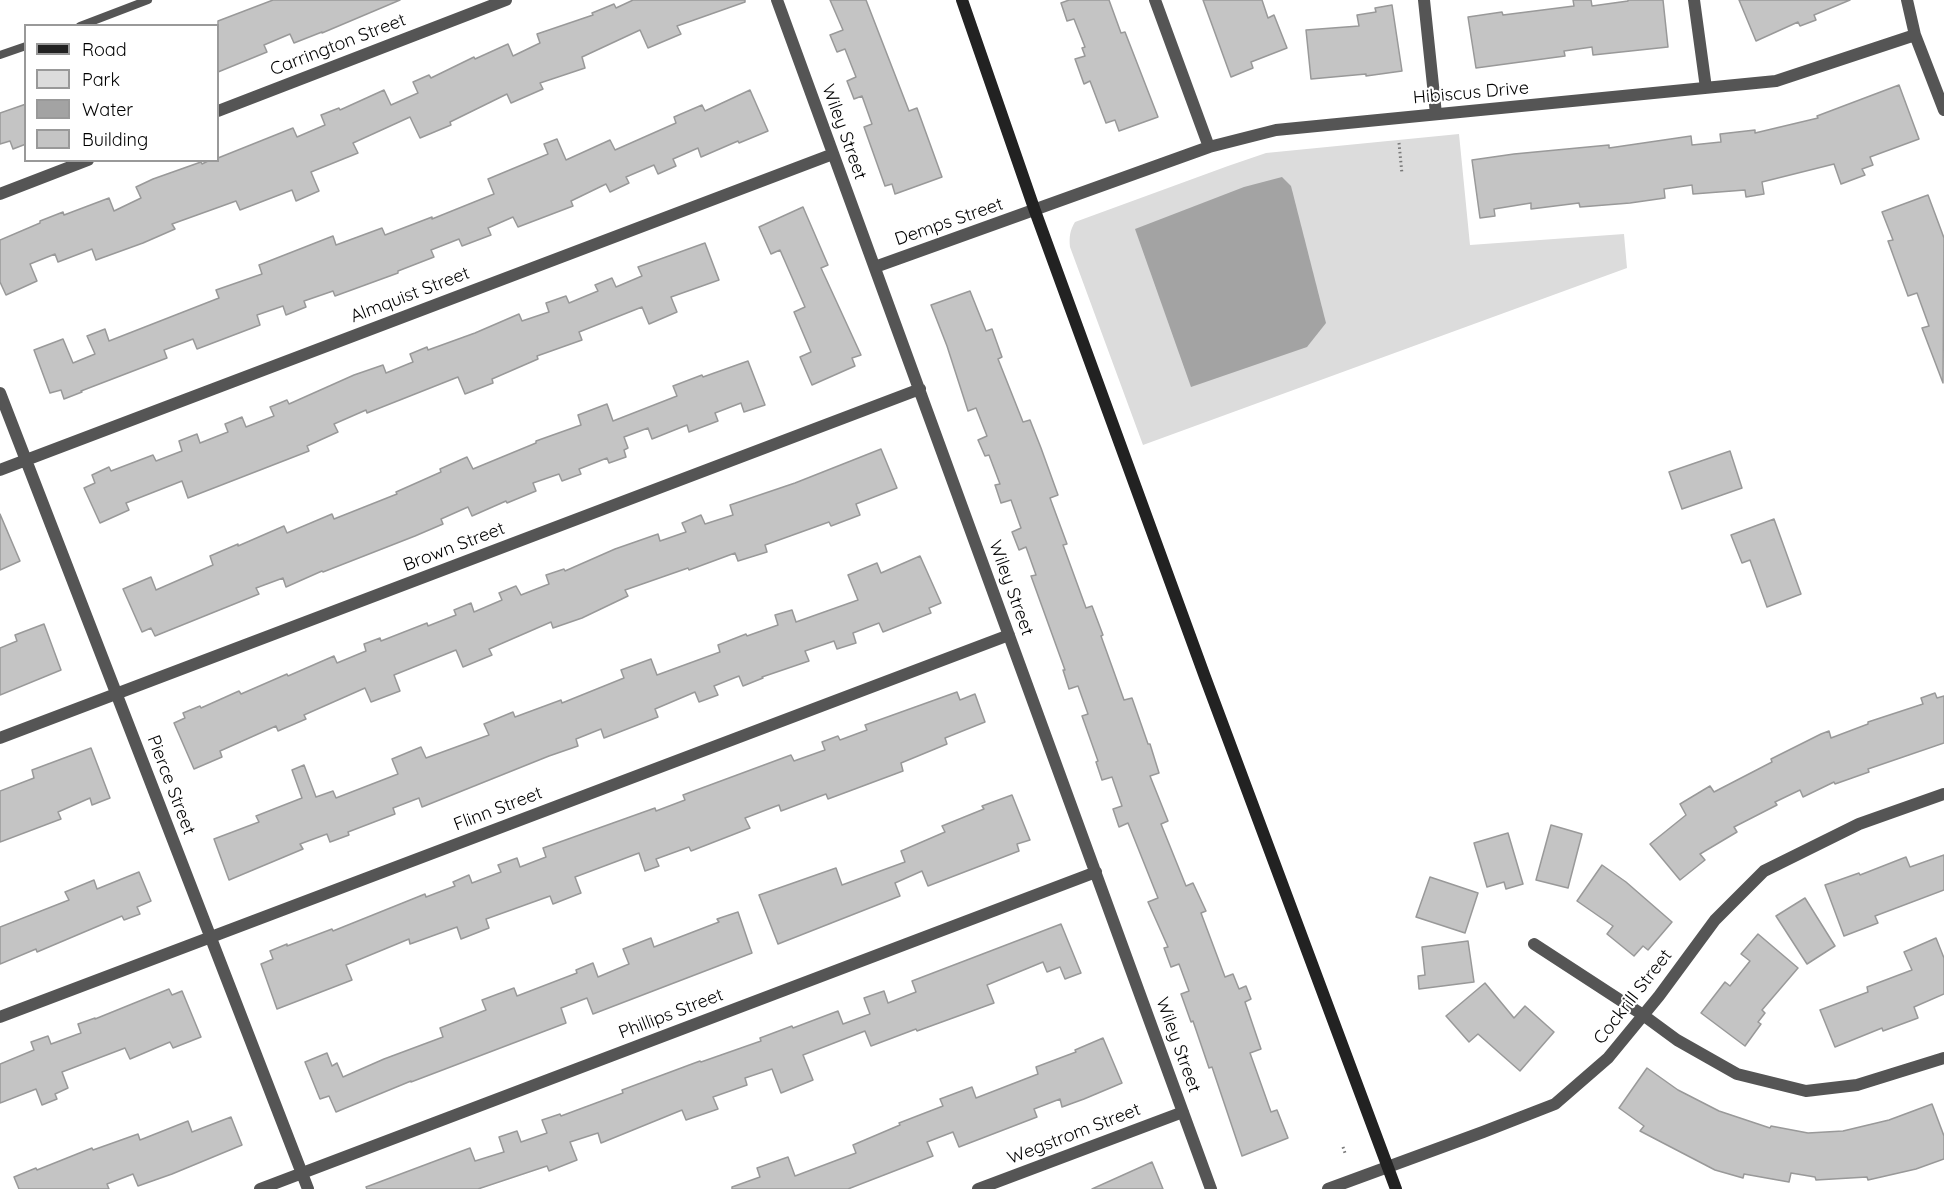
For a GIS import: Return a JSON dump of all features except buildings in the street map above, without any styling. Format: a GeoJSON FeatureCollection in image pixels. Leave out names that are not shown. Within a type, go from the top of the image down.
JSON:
{"type":"FeatureCollection","features":[{"type":"Feature","properties":{"kind":"main road"},"geometry":{"type":"LineString","coordinates":[[962,0],[1035,211],[1205,677],[1396,1189]]}},
{"type":"Feature","properties":{"kind":"street","name":"Carrington Street"},"geometry":{"type":"LineString","coordinates":[[219,111],[506,0]]}},
{"type":"Feature","properties":{"kind":"street","name":"Wiley Street"},"geometry":{"type":"LineString","coordinates":[[777,0],[1211,1189]]}},
{"type":"Feature","properties":{"kind":"street"},"geometry":{"type":"LineString","coordinates":[[1155,0],[1209,147]]}},
{"type":"Feature","properties":{"kind":"street"},"geometry":{"type":"LineString","coordinates":[[1424,0],[1436,114]]}},
{"type":"Feature","properties":{"kind":"street"},"geometry":{"type":"LineString","coordinates":[[1694,0],[1706,88]]}},
{"type":"Feature","properties":{"kind":"street"},"geometry":{"type":"LineString","coordinates":[[1907,0],[1915,36],[1944,110]]}},
{"type":"Feature","properties":{"kind":"street","name":"Hibiscus Drive"},"geometry":{"type":"LineString","coordinates":[[1035,211],[1209,147],[1276,130],[1776,81],[1915,36]]}},
{"type":"Feature","properties":{"kind":"street","name":"Almquist Street"},"geometry":{"type":"LineString","coordinates":[[0,470],[833,154]]}},
{"type":"Feature","properties":{"kind":"street"},"geometry":{"type":"LineString","coordinates":[[0,194],[83,162]]}},
{"type":"Feature","properties":{"kind":"street","name":"Demps Street"},"geometry":{"type":"LineString","coordinates":[[875,267],[1035,211]]}},
{"type":"Feature","properties":{"kind":"street","name":"Brown Street"},"geometry":{"type":"LineString","coordinates":[[0,738],[920,389]]}},
{"type":"Feature","properties":{"kind":"street","name":"Pierce Street"},"geometry":{"type":"LineString","coordinates":[[0,393],[308,1189]]}},
{"type":"Feature","properties":{"kind":"street","name":"Flinn Street"},"geometry":{"type":"LineString","coordinates":[[0,1017],[1009,635]]}},
{"type":"Feature","properties":{"kind":"street","name":"Cockrill Street"},"geometry":{"type":"LineString","coordinates":[[1328,1189],[1555,1104],[1608,1058],[1714,920],[1764,871],[1859,824],[1944,794]]}},
{"type":"Feature","properties":{"kind":"street","name":"Phillips Street"},"geometry":{"type":"LineString","coordinates":[[260,1189],[1096,872]]}},
{"type":"Feature","properties":{"kind":"street"},"geometry":{"type":"LineString","coordinates":[[1534,944],[1643,1015],[1677,1040],[1737,1074],[1806,1091],[1857,1085],[1944,1058]]}},
{"type":"Feature","properties":{"kind":"street","name":"Wegstrom Street"},"geometry":{"type":"LineString","coordinates":[[978,1189],[1183,1112]]}},
{"type":"Feature","properties":{"kind":"lane"},"geometry":{"type":"LineString","coordinates":[[85,24],[148,0]]}},
{"type":"Feature","properties":{"kind":"lane"},"geometry":{"type":"LineString","coordinates":[[0,55],[24,47]]}},
{"type":"Feature","properties":{"kind":"path"},"geometry":{"type":"LineString","coordinates":[[1399,143],[1402,174]]}},
{"type":"Feature","properties":{"kind":"path"},"geometry":{"type":"LineString","coordinates":[[1343,1147],[1345,1153]]}},
{"type":"Feature","properties":{"kind":"green space"},"geometry":{"type":"Polygon","coordinates":[[[1459,134],[1470,245],[1624,234],[1627,268],[1143,445],[1070,247],[1070,234],[1075,222],[1266,153],[1459,134]]]}},
{"type":"Feature","properties":{"kind":"water"},"geometry":{"type":"Polygon","coordinates":[[[1282,177],[1291,186],[1326,323],[1307,347],[1191,387],[1135,229],[1244,187],[1282,177]]]}}]}
